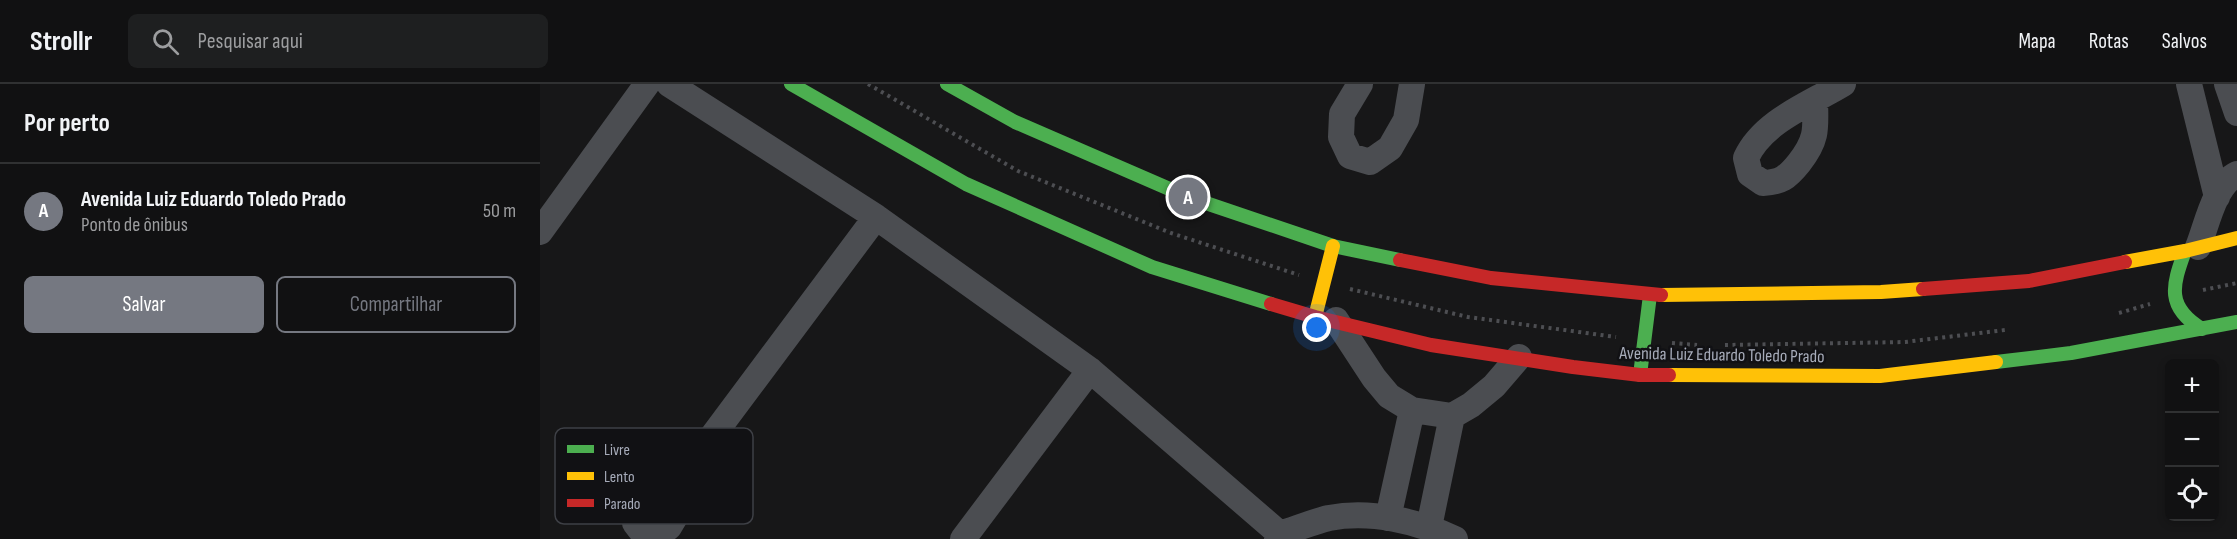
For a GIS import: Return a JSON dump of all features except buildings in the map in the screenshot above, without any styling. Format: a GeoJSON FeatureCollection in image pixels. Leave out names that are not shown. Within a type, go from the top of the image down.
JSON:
{"type":"FeatureCollection","features":[{"type":"Feature","properties":{"kind":"main road","name":"Avenida Luiz Eduardo Toledo Prado"},"geometry":{"type":"LineString","coordinates":[[791,84],[966,184],[1152,267],[1325,318],[1431,345],[1640,375],[1880,375],[2071,353],[2237,322]]}},
{"type":"Feature","properties":{"kind":"main road"},"geometry":{"type":"LineString","coordinates":[[947,84],[1015,122],[1188,197],[1333,246],[1491,278],[1650,295],[1881,292],[2029,281],[2237,238]]}},
{"type":"Feature","properties":{"kind":"main road"},"geometry":{"type":"LineString","coordinates":[[1325,318],[1333,246]]}},
{"type":"Feature","properties":{"kind":"main road"},"geometry":{"type":"LineString","coordinates":[[2192,249],[2176,272],[2174,297],[2183,316],[2202,329]]}},
{"type":"Feature","properties":{"kind":"main road"},"geometry":{"type":"LineString","coordinates":[[1640,375],[1650,295]]}},
{"type":"Feature","properties":{"kind":"street"},"geometry":{"type":"LineString","coordinates":[[540,232],[647,84]]}},
{"type":"Feature","properties":{"kind":"street"},"geometry":{"type":"LineString","coordinates":[[669,84],[876,217],[1090,370],[1278,536],[1329,518],[1363,515],[1430,527],[1455,539]]}},
{"type":"Feature","properties":{"kind":"street"},"geometry":{"type":"LineString","coordinates":[[1360,84],[1342,114],[1341,136],[1350,156],[1370,162],[1390,148],[1406,120],[1412,84]]}},
{"type":"Feature","properties":{"kind":"street"},"geometry":{"type":"LineString","coordinates":[[1815,101],[1843,84]]}},
{"type":"Feature","properties":{"kind":"street"},"geometry":{"type":"LineString","coordinates":[[2189,84],[2217,196]]}},
{"type":"Feature","properties":{"kind":"street"},"geometry":{"type":"LineString","coordinates":[[2227,84],[2237,113]]}},
{"type":"Feature","properties":{"kind":"street"},"geometry":{"type":"LineString","coordinates":[[2192,249],[2217,196],[2228,178],[2237,174]]}},
{"type":"Feature","properties":{"kind":"street"},"geometry":{"type":"LineString","coordinates":[[719,428],[876,217]]}},
{"type":"Feature","properties":{"kind":"street"},"geometry":{"type":"LineString","coordinates":[[1325,318],[1389,396],[1412,410],[1452,416],[1472,405],[1494,386],[1519,357]]}},
{"type":"Feature","properties":{"kind":"street"},"geometry":{"type":"LineString","coordinates":[[963,539],[1090,370]]}},
{"type":"Feature","properties":{"kind":"street"},"geometry":{"type":"LineString","coordinates":[[1389,518],[1412,410]]}},
{"type":"Feature","properties":{"kind":"street"},"geometry":{"type":"LineString","coordinates":[[1430,527],[1452,416]]}},
{"type":"Feature","properties":{"kind":"traffic: fast"},"geometry":{"type":"LineString","coordinates":[[791,84],[966,184],[1152,267],[1271,304]]}},
{"type":"Feature","properties":{"kind":"traffic: fast"},"geometry":{"type":"LineString","coordinates":[[947,84],[1015,122],[1188,197],[1333,246],[1400,260]]}},
{"type":"Feature","properties":{"kind":"traffic: fast"},"geometry":{"type":"LineString","coordinates":[[2185,251],[2177,275],[2175,295],[2182,312],[2202,329]]}},
{"type":"Feature","properties":{"kind":"traffic: fast"},"geometry":{"type":"LineString","coordinates":[[1640,375],[1650,295]]}},
{"type":"Feature","properties":{"kind":"traffic: fast"},"geometry":{"type":"LineString","coordinates":[[1996,362],[2071,353],[2237,322]]}},
{"type":"Feature","properties":{"kind":"traffic: slow"},"geometry":{"type":"LineString","coordinates":[[2125,262],[2185,251],[2237,238]]}},
{"type":"Feature","properties":{"kind":"traffic: slow"},"geometry":{"type":"LineString","coordinates":[[1315,317],[1333,246]]}},
{"type":"Feature","properties":{"kind":"traffic: slow"},"geometry":{"type":"LineString","coordinates":[[1661,295],[1881,292],[1923,289]]}},
{"type":"Feature","properties":{"kind":"traffic: slow"},"geometry":{"type":"LineString","coordinates":[[1669,375],[1880,376],[1996,362]]}},
{"type":"Feature","properties":{"kind":"traffic: jam"},"geometry":{"type":"LineString","coordinates":[[1400,260],[1491,278],[1661,295]]}},
{"type":"Feature","properties":{"kind":"traffic: jam"},"geometry":{"type":"LineString","coordinates":[[1923,289],[2029,281],[2125,262]]}},
{"type":"Feature","properties":{"kind":"traffic: jam"},"geometry":{"type":"LineString","coordinates":[[1271,304],[1431,345],[1573,367],[1640,375],[1669,375]]}},
{"type":"Feature","properties":{"kind":"place","name":"Avenida Luiz Eduardo Toledo Prado"},"geometry":{"type":"Point","coordinates":[1188,197]}}]}
